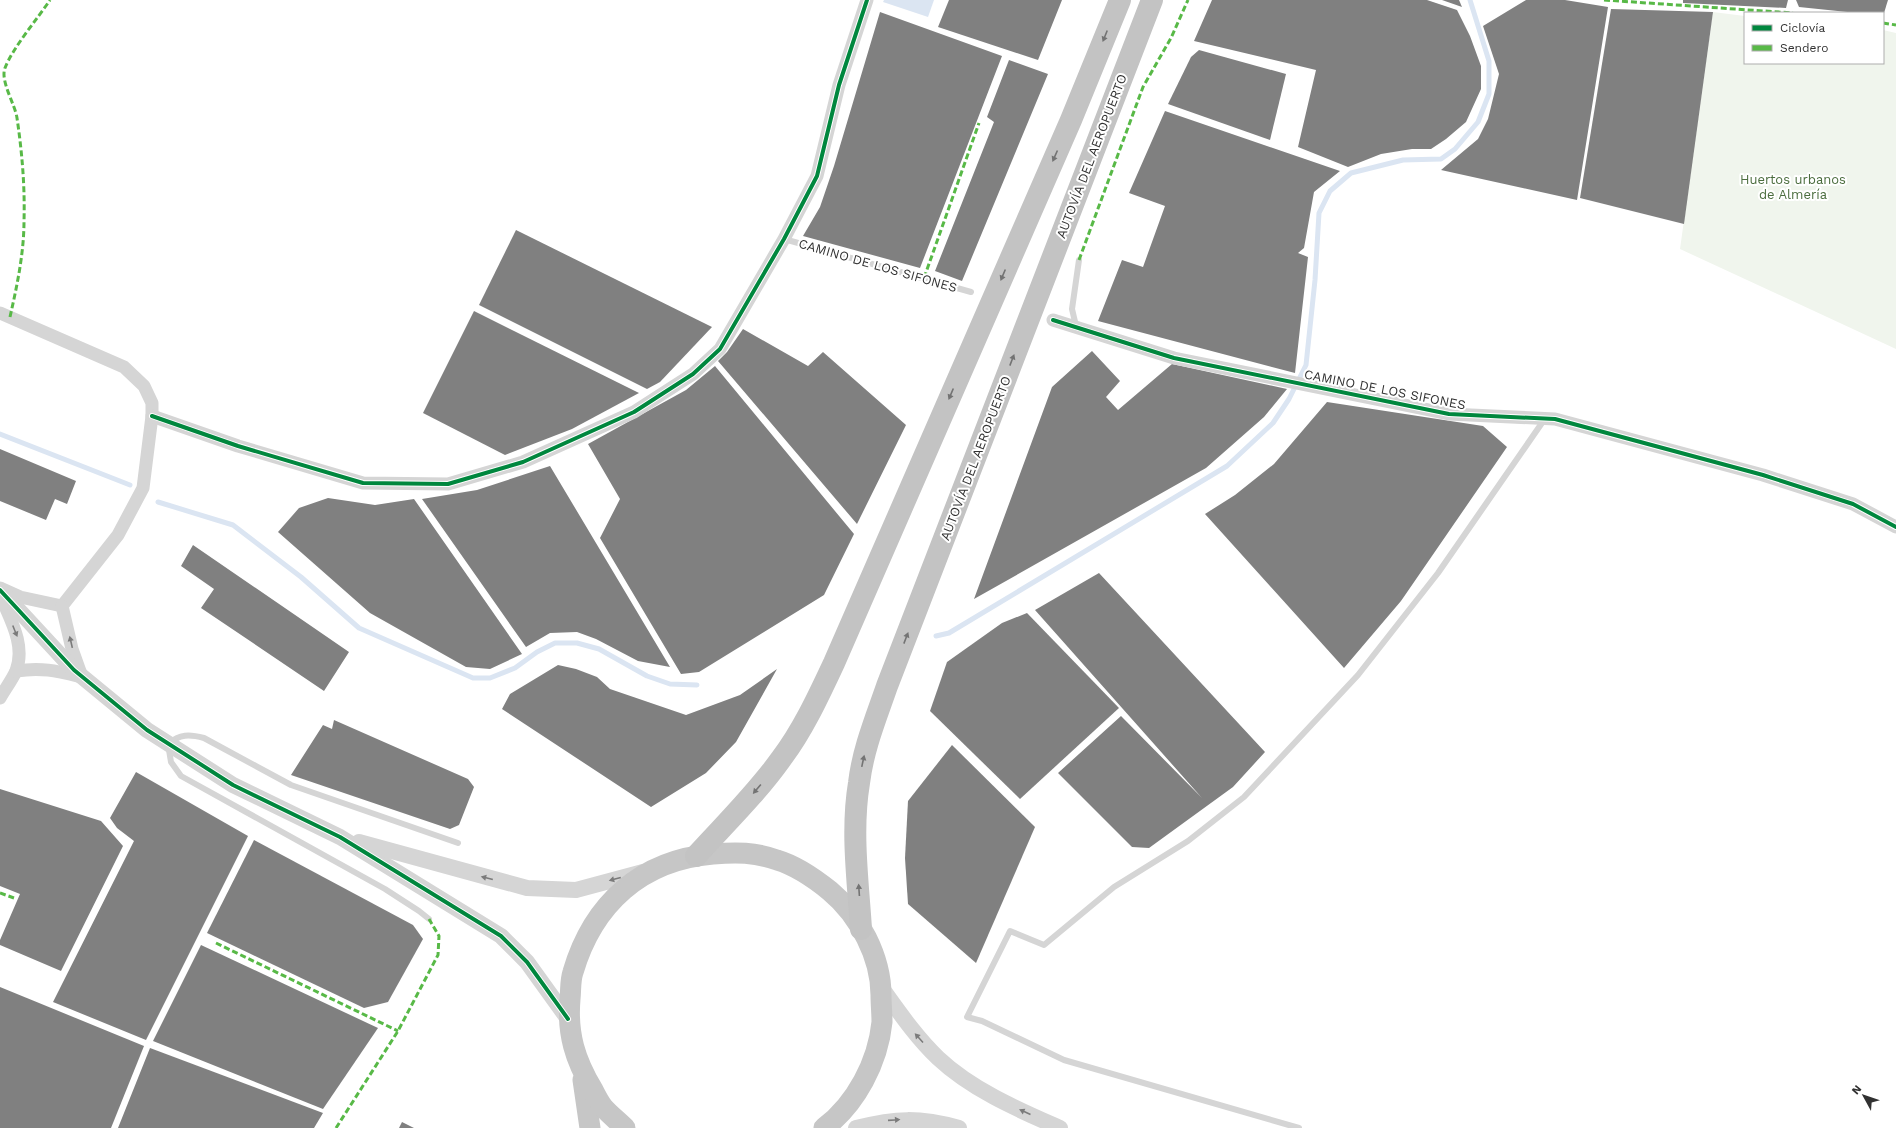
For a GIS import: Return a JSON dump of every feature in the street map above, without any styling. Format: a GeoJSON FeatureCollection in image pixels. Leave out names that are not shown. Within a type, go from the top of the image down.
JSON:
{"type":"FeatureCollection","features":[{"type":"Feature","properties":{"kind":"highway"},"geometry":{"type":"LineString","coordinates":[[696,856],[745,803],[782,759],[815,703],[834,663],[1071,120],[1120,0]]}},
{"type":"Feature","properties":{"kind":"highway","name":"AUTOVÍA DEL AEROPUERTO"},"geometry":{"type":"LineString","coordinates":[[862,929],[855,835],[858,783],[866,747],[887,686],[1152,0]]}},
{"type":"Feature","properties":{"kind":"highway"},"geometry":{"type":"LineString","coordinates":[[590,1128],[581,1070],[573,1045],[568,1019],[572,974],[588,932],[616,896],[652,869],[696,856],[741,852],[778,860],[811,876],[839,899],[862,929],[874,957],[881,987],[882,1023],[874,1059],[858,1092],[834,1120],[824,1128]]}},
{"type":"Feature","properties":{"kind":"highway"},"geometry":{"type":"LineString","coordinates":[[581,1070],[603,1106],[626,1128]]}},
{"type":"Feature","properties":{"kind":"street"},"geometry":{"type":"LineString","coordinates":[[152,416],[238,446],[363,483],[448,484],[523,462],[634,412],[693,374],[720,349],[784,239],[816,176],[839,85],[867,0]]}},
{"type":"Feature","properties":{"kind":"street"},"geometry":{"type":"LineString","coordinates":[[0,313],[124,367],[144,386],[152,403],[152,416],[143,488],[118,535],[62,606]]}},
{"type":"Feature","properties":{"kind":"street","name":"CAMINO DE LOS SIFONES"},"geometry":{"type":"LineString","coordinates":[[1053,320],[1174,358],[1449,414],[1544,420],[1555,419],[1762,475],[1853,504],[1896,527]]}},
{"type":"Feature","properties":{"kind":"street"},"geometry":{"type":"LineString","coordinates":[[0,589],[20,597],[62,606]]}},
{"type":"Feature","properties":{"kind":"street"},"geometry":{"type":"LineString","coordinates":[[0,589],[42,637],[82,677],[118,707],[168,744],[233,785],[340,837],[501,936],[528,962],[568,1019]]}},
{"type":"Feature","properties":{"kind":"street"},"geometry":{"type":"LineString","coordinates":[[0,595],[18,638],[20,650],[16,671],[0,698]]}},
{"type":"Feature","properties":{"kind":"street"},"geometry":{"type":"LineString","coordinates":[[62,606],[72,649],[82,677]]}},
{"type":"Feature","properties":{"kind":"street"},"geometry":{"type":"LineString","coordinates":[[16,671],[36,668],[82,677]]}},
{"type":"Feature","properties":{"kind":"street"},"geometry":{"type":"LineString","coordinates":[[340,837],[527,888],[576,890],[652,869]]}},
{"type":"Feature","properties":{"kind":"street"},"geometry":{"type":"LineString","coordinates":[[881,987],[916,1035],[940,1060],[971,1083],[1009,1106],[1060,1128]]}},
{"type":"Feature","properties":{"kind":"street"},"geometry":{"type":"LineString","coordinates":[[856,1128],[885,1121],[910,1119],[935,1121],[959,1128]]}},
{"type":"Feature","properties":{"kind":"lane","name":"CAMINO DE LOS SIFONES"},"geometry":{"type":"LineString","coordinates":[[784,239],[971,292]]}},
{"type":"Feature","properties":{"kind":"lane"},"geometry":{"type":"LineString","coordinates":[[1076,326],[1072,309],[1079,260]]}},
{"type":"Feature","properties":{"kind":"lane"},"geometry":{"type":"LineString","coordinates":[[1299,1128],[1064,1060],[982,1021],[967,1017],[1010,931],[1044,945],[1114,887],[1188,841],[1244,797],[1358,675],[1438,573],[1544,420]]}},
{"type":"Feature","properties":{"kind":"lane"},"geometry":{"type":"LineString","coordinates":[[429,919],[385,889],[182,776],[170,762],[168,744],[177,737],[190,734],[204,738],[291,785],[458,843]]}},
{"type":"Feature","properties":{"kind":"green space","name":"Huertos urbanos de Almería"},"geometry":{"type":"Polygon","coordinates":[[[1713,12],[1744,16],[1744,64],[1884,64],[1884,30],[1896,33],[1896,349],[1680,249],[1713,12]]]}},
{"type":"Feature","properties":{"kind":"shaded area"},"geometry":{"type":"Polygon","coordinates":[[[884,0],[934,0],[928,17],[883,2],[884,0]]]}},
{"type":"Feature","properties":{"kind":"building"},"geometry":{"type":"Polygon","coordinates":[[[949,0],[1062,0],[1038,60],[938,27],[949,0]]]}},
{"type":"Feature","properties":{"kind":"building"},"geometry":{"type":"Polygon","coordinates":[[[1212,0],[1427,0],[1457,10],[1470,36],[1481,66],[1481,89],[1466,122],[1446,139],[1431,149],[1412,149],[1381,154],[1348,167],[1298,147],[1316,70],[1194,41],[1212,0]]]}},
{"type":"Feature","properties":{"kind":"building"},"geometry":{"type":"Polygon","coordinates":[[[1442,0],[1459,0],[1462,7],[1442,0]]]}},
{"type":"Feature","properties":{"kind":"building"},"geometry":{"type":"Polygon","coordinates":[[[1526,0],[1565,0],[1608,7],[1577,200],[1441,170],[1478,139],[1488,119],[1499,74],[1483,26],[1526,0]]]}},
{"type":"Feature","properties":{"kind":"building"},"geometry":{"type":"Polygon","coordinates":[[[1683,0],[1788,0],[1786,8],[1683,3],[1683,0]]]}},
{"type":"Feature","properties":{"kind":"building"},"geometry":{"type":"Polygon","coordinates":[[[1796,0],[1888,0],[1884,13],[1847,12],[1799,7],[1796,0]]]}},
{"type":"Feature","properties":{"kind":"building"},"geometry":{"type":"Polygon","coordinates":[[[1611,9],[1713,12],[1684,224],[1580,198],[1611,9]]]}},
{"type":"Feature","properties":{"kind":"building"},"geometry":{"type":"Polygon","coordinates":[[[880,12],[1002,56],[920,268],[803,236],[820,207],[834,166],[880,12]]]}},
{"type":"Feature","properties":{"kind":"building"},"geometry":{"type":"Polygon","coordinates":[[[1199,50],[1286,74],[1270,140],[1168,104],[1191,57],[1199,50]]]}},
{"type":"Feature","properties":{"kind":"building"},"geometry":{"type":"Polygon","coordinates":[[[1009,60],[1048,74],[962,281],[935,271],[994,122],[987,117],[1009,60]]]}},
{"type":"Feature","properties":{"kind":"building"},"geometry":{"type":"Polygon","coordinates":[[[1165,111],[1340,171],[1314,192],[1304,248],[1298,253],[1308,257],[1295,373],[1098,321],[1122,260],[1143,267],[1165,206],[1129,193],[1165,111]]]}},
{"type":"Feature","properties":{"kind":"building"},"geometry":{"type":"Polygon","coordinates":[[[516,230],[712,327],[660,382],[647,389],[479,305],[516,230]]]}},
{"type":"Feature","properties":{"kind":"building"},"geometry":{"type":"Polygon","coordinates":[[[474,311],[639,393],[572,429],[505,455],[423,413],[474,311]]]}},
{"type":"Feature","properties":{"kind":"building"},"geometry":{"type":"Polygon","coordinates":[[[743,329],[808,366],[823,352],[906,425],[857,524],[718,361],[727,352],[743,329]]]}},
{"type":"Feature","properties":{"kind":"building"},"geometry":{"type":"Polygon","coordinates":[[[1092,351],[1120,381],[1106,397],[1118,410],[1172,364],[1287,389],[1264,417],[1206,468],[974,599],[1052,387],[1092,351]]]}},
{"type":"Feature","properties":{"kind":"building"},"geometry":{"type":"Polygon","coordinates":[[[715,366],[854,534],[824,595],[699,672],[681,674],[600,538],[620,499],[588,444],[686,390],[715,366]]]}},
{"type":"Feature","properties":{"kind":"building"},"geometry":{"type":"Polygon","coordinates":[[[1327,402],[1483,426],[1507,447],[1401,601],[1344,668],[1205,514],[1235,495],[1274,464],[1327,402]]]}},
{"type":"Feature","properties":{"kind":"building"},"geometry":{"type":"Polygon","coordinates":[[[0,449],[76,481],[67,504],[55,499],[46,520],[0,501],[0,449]]]}},
{"type":"Feature","properties":{"kind":"building"},"geometry":{"type":"Polygon","coordinates":[[[550,466],[670,667],[638,661],[596,639],[577,632],[550,633],[526,647],[422,499],[477,490],[550,466]]]}},
{"type":"Feature","properties":{"kind":"building"},"geometry":{"type":"Polygon","coordinates":[[[328,498],[375,505],[414,499],[522,654],[490,669],[466,667],[370,613],[278,532],[299,508],[328,498]]]}},
{"type":"Feature","properties":{"kind":"building"},"geometry":{"type":"Polygon","coordinates":[[[193,545],[349,652],[324,691],[201,608],[214,589],[181,566],[193,545]]]}},
{"type":"Feature","properties":{"kind":"building"},"geometry":{"type":"Polygon","coordinates":[[[1099,573],[1265,752],[1233,787],[1149,848],[1132,847],[1058,773],[1121,716],[1202,798],[1035,610],[1099,573]]]}},
{"type":"Feature","properties":{"kind":"building"},"geometry":{"type":"Polygon","coordinates":[[[1027,613],[1119,708],[1020,799],[930,711],[947,662],[1002,623],[1027,613]]]}},
{"type":"Feature","properties":{"kind":"building"},"geometry":{"type":"Polygon","coordinates":[[[558,665],[576,669],[597,677],[610,689],[686,715],[740,695],[777,669],[736,742],[706,773],[651,807],[502,709],[510,694],[558,665]]]}},
{"type":"Feature","properties":{"kind":"building"},"geometry":{"type":"Polygon","coordinates":[[[334,720],[468,779],[474,787],[459,825],[450,829],[291,775],[323,725],[332,729],[334,720]]]}},
{"type":"Feature","properties":{"kind":"building"},"geometry":{"type":"Polygon","coordinates":[[[952,745],[1035,827],[976,963],[908,904],[905,858],[908,801],[952,745]]]}},
{"type":"Feature","properties":{"kind":"building"},"geometry":{"type":"Polygon","coordinates":[[[136,772],[248,836],[146,1040],[53,1002],[134,841],[117,828],[110,818],[136,772]]]}},
{"type":"Feature","properties":{"kind":"building"},"geometry":{"type":"Polygon","coordinates":[[[0,789],[101,821],[123,846],[61,971],[0,945],[0,940],[20,894],[0,886],[0,789]]]}},
{"type":"Feature","properties":{"kind":"building"},"geometry":{"type":"Polygon","coordinates":[[[254,840],[413,925],[423,939],[388,1002],[364,1008],[207,933],[254,840]]]}},
{"type":"Feature","properties":{"kind":"building"},"geometry":{"type":"Polygon","coordinates":[[[201,945],[378,1028],[323,1109],[153,1041],[201,945]]]}},
{"type":"Feature","properties":{"kind":"building"},"geometry":{"type":"Polygon","coordinates":[[[0,987],[144,1046],[111,1128],[0,1128],[0,987]]]}},
{"type":"Feature","properties":{"kind":"building"},"geometry":{"type":"Polygon","coordinates":[[[150,1048],[323,1113],[314,1128],[118,1128],[150,1048]]]}},
{"type":"Feature","properties":{"kind":"building"},"geometry":{"type":"Polygon","coordinates":[[[402,1122],[414,1128],[399,1128],[402,1122]]]}},
{"type":"Feature","properties":{"kind":"waterway"},"geometry":{"type":"LineString","coordinates":[[936,636],[949,633],[1227,466],[1273,423],[1289,399],[1306,365],[1315,280],[1319,213],[1330,191],[1351,173],[1403,160],[1441,159],[1455,149],[1478,122],[1489,94],[1489,61],[1470,0]]}},
{"type":"Feature","properties":{"kind":"waterway"},"geometry":{"type":"LineString","coordinates":[[0,434],[130,485]]}},
{"type":"Feature","properties":{"kind":"waterway"},"geometry":{"type":"LineString","coordinates":[[158,502],[233,525],[301,577],[359,628],[473,678],[490,678],[515,668],[537,652],[555,643],[577,643],[599,649],[647,676],[670,684],[697,685]]}},
{"type":"Feature","properties":{"kind":"marked path"},"geometry":{"type":"LineString","coordinates":[[10,317],[18,281],[24,233],[24,195],[22,156],[17,118],[6,86],[4,73],[8,60],[13,52],[50,0]]}},
{"type":"Feature","properties":{"kind":"marked path"},"geometry":{"type":"LineString","coordinates":[[1079,260],[1143,87],[1171,38],[1188,0]]}},
{"type":"Feature","properties":{"kind":"marked path"},"geometry":{"type":"LineString","coordinates":[[1604,0],[1778,12]]}},
{"type":"Feature","properties":{"kind":"marked path"},"geometry":{"type":"LineString","coordinates":[[1884,23],[1896,25]]}},
{"type":"Feature","properties":{"kind":"marked path"},"geometry":{"type":"LineString","coordinates":[[924,278],[979,123]]}},
{"type":"Feature","properties":{"kind":"marked path"},"geometry":{"type":"LineString","coordinates":[[0,893],[14,898]]}},
{"type":"Feature","properties":{"kind":"marked path"},"geometry":{"type":"LineString","coordinates":[[336,1128],[398,1031],[438,955],[439,936],[429,919]]}},
{"type":"Feature","properties":{"kind":"marked path"},"geometry":{"type":"LineString","coordinates":[[216,943],[398,1031]]}},
{"type":"Feature","properties":{"kind":"cycle path"},"geometry":{"type":"LineString","coordinates":[[152,416],[238,446],[363,483],[448,484],[523,462],[634,412],[693,374],[720,349],[784,239],[817,176],[839,85],[867,0]]}},
{"type":"Feature","properties":{"kind":"cycle path"},"geometry":{"type":"LineString","coordinates":[[1053,320],[1174,358],[1449,414],[1555,419],[1763,475],[1853,504],[1896,527]]}},
{"type":"Feature","properties":{"kind":"cycle path"},"geometry":{"type":"LineString","coordinates":[[0,590],[74,670],[147,730],[233,785],[340,837],[501,936],[527,962],[568,1019]]}}]}
